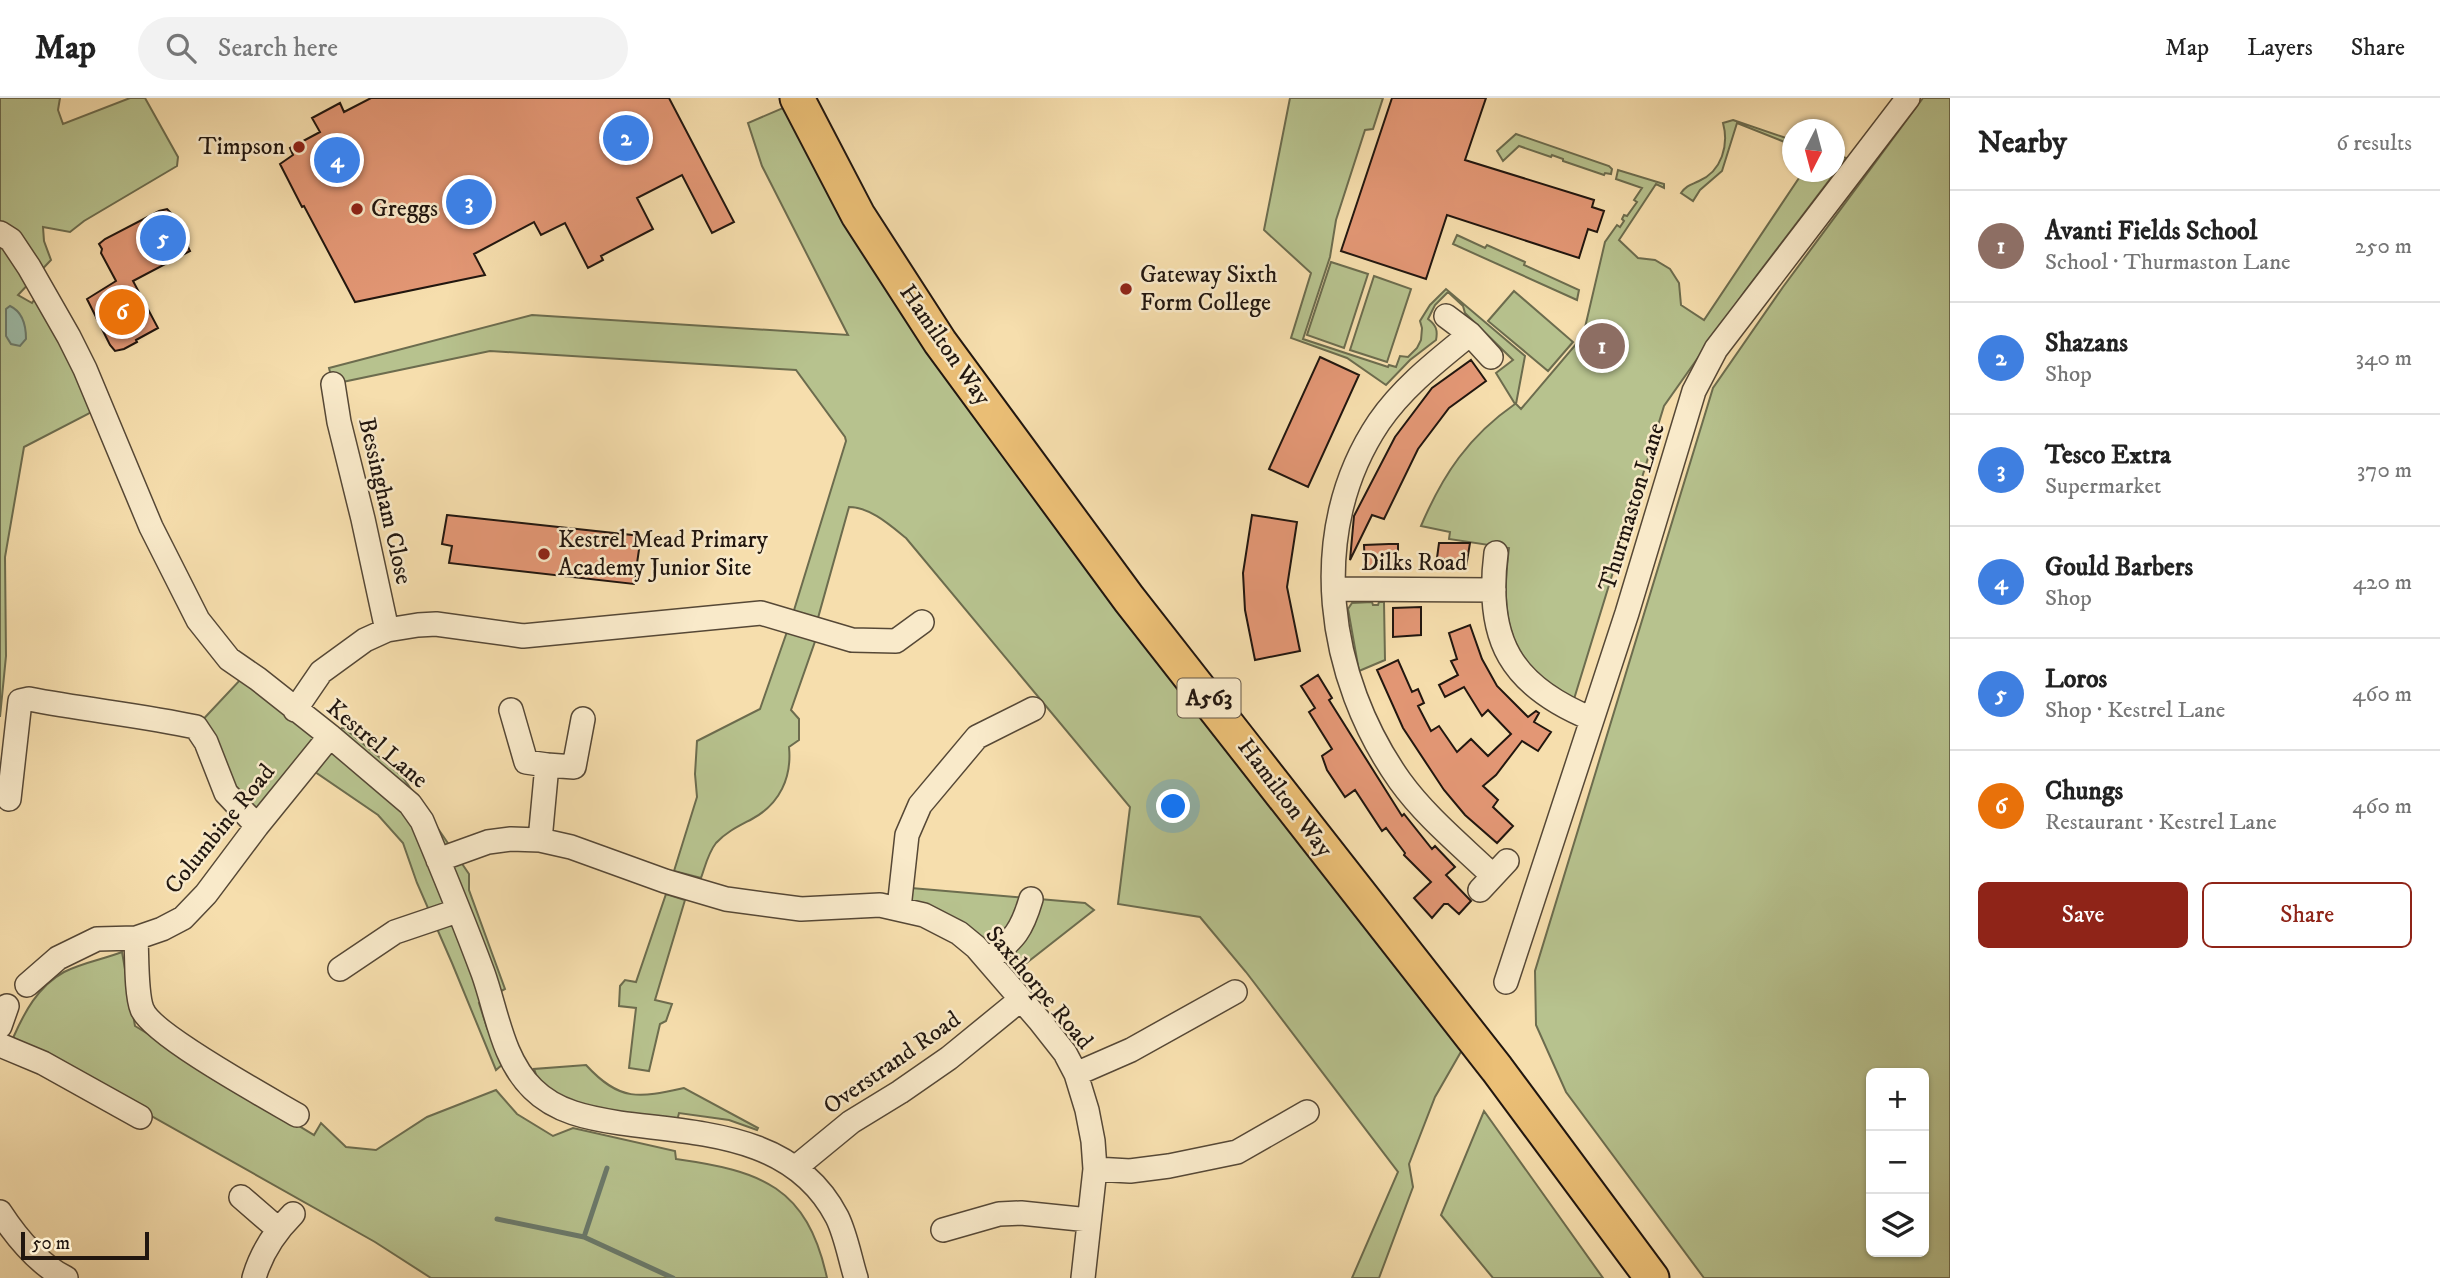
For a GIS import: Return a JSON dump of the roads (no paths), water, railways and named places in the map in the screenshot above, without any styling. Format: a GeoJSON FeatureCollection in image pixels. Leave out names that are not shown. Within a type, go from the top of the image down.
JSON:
{"type":"FeatureCollection","features":[{"type":"Feature","properties":{"kind":"highway","name":"Hamilton Way"},"geometry":{"type":"LineString","coordinates":[[797,98],[858,215],[940,342],[1129,599],[1497,1069],[1652,1278]]}},
{"type":"Feature","properties":{"kind":"street","name":"Thurmaston Lane"},"geometry":{"type":"LineString","coordinates":[[1506,982],[1627,613],[1693,391],[1716,349],[1908,98]]}},
{"type":"Feature","properties":{"kind":"street","name":"Kestrel Lane"},"geometry":{"type":"LineString","coordinates":[[0,233],[11,240],[29,267],[69,337],[151,527],[198,620],[229,659],[330,736],[410,804],[422,821],[483,974],[505,1043],[517,1069],[533,1089],[555,1106],[583,1116],[717,1136],[759,1147],[780,1156],[809,1179],[838,1219],[856,1278]]}},
{"type":"Feature","properties":{"kind":"street"},"geometry":{"type":"LineString","coordinates":[[1446,316],[1470,334],[1490,357]]}},
{"type":"Feature","properties":{"kind":"street"},"geometry":{"type":"LineString","coordinates":[[1470,334],[1404,391],[1368,439],[1350,480],[1340,512],[1335,540],[1334,589],[1338,632],[1346,670],[1358,706],[1381,753],[1401,783],[1428,814],[1494,876]]}},
{"type":"Feature","properties":{"kind":"street","name":"Bessingham Close"},"geometry":{"type":"LineString","coordinates":[[333,384],[339,422],[387,630]]}},
{"type":"Feature","properties":{"kind":"street"},"geometry":{"type":"LineString","coordinates":[[1496,553],[1494,590],[1499,633],[1518,670],[1542,694],[1567,709],[1592,719]]}},
{"type":"Feature","properties":{"kind":"street","name":"Dilks Road"},"geometry":{"type":"LineString","coordinates":[[1334,589],[1494,590]]}},
{"type":"Feature","properties":{"kind":"street"},"geometry":{"type":"LineString","coordinates":[[295,710],[321,672],[365,640],[387,630],[436,624],[523,636],[761,613],[852,640],[895,641],[922,622]]}},
{"type":"Feature","properties":{"kind":"street"},"geometry":{"type":"LineString","coordinates":[[9,799],[20,701],[29,699],[156,718],[196,727],[206,742],[226,793],[257,826]]}},
{"type":"Feature","properties":{"kind":"street"},"geometry":{"type":"LineString","coordinates":[[899,908],[907,835],[920,805],[977,737],[1033,709]]}},
{"type":"Feature","properties":{"kind":"street"},"geometry":{"type":"LineString","coordinates":[[511,710],[526,762],[547,765],[574,767],[583,719]]}},
{"type":"Feature","properties":{"kind":"street","name":"Columbine Road"},"geometry":{"type":"LineString","coordinates":[[27,985],[58,958],[97,939],[136,938],[183,918],[206,894],[330,736]]}},
{"type":"Feature","properties":{"kind":"street"},"geometry":{"type":"LineString","coordinates":[[540,840],[547,765]]}},
{"type":"Feature","properties":{"kind":"street","name":"Saxthorpe Road"},"geometry":{"type":"LineString","coordinates":[[438,860],[488,842],[511,839],[540,840],[571,847],[726,899],[801,909],[880,905],[924,915],[959,933],[976,947],[1065,1053],[1076,1074],[1087,1110],[1095,1168],[1083,1278]]}},
{"type":"Feature","properties":{"kind":"street"},"geometry":{"type":"LineString","coordinates":[[988,961],[1012,940],[1024,923],[1031,899]]}},
{"type":"Feature","properties":{"kind":"street"},"geometry":{"type":"LineString","coordinates":[[340,970],[395,932],[457,911]]}},
{"type":"Feature","properties":{"kind":"street"},"geometry":{"type":"LineString","coordinates":[[136,938],[140,1006],[148,1020],[216,1067],[297,1115]]}},
{"type":"Feature","properties":{"kind":"street"},"geometry":{"type":"LineString","coordinates":[[1076,1074],[1131,1050],[1235,992]]}},
{"type":"Feature","properties":{"kind":"street","name":"Overstrand Road"},"geometry":{"type":"LineString","coordinates":[[795,1168],[851,1122],[949,1058],[1020,1000]]}},
{"type":"Feature","properties":{"kind":"street"},"geometry":{"type":"LineString","coordinates":[[0,1045],[43,1063],[140,1117]]}},
{"type":"Feature","properties":{"kind":"street"},"geometry":{"type":"LineString","coordinates":[[1095,1168],[1130,1171],[1237,1152],[1307,1112]]}},
{"type":"Feature","properties":{"kind":"street"},"geometry":{"type":"LineString","coordinates":[[241,1196],[286,1222],[257,1265],[254,1278]]}},
{"type":"Feature","properties":{"kind":"street"},"geometry":{"type":"LineString","coordinates":[[0,1212],[17,1238],[56,1273],[66,1278]]}},
{"type":"Feature","properties":{"kind":"street"},"geometry":{"type":"LineString","coordinates":[[943,1230],[999,1214],[1021,1213],[1089,1220]]}},
{"type":"Feature","properties":{"kind":"waterway"},"geometry":{"type":"LineString","coordinates":[[584,1237],[607,1168]]}},
{"type":"Feature","properties":{"kind":"waterway"},"geometry":{"type":"LineString","coordinates":[[497,1219],[584,1237],[673,1278]]}},
{"type":"Feature","properties":{"kind":"place","name":"Shazans"},"geometry":{"type":"Point","coordinates":[626,138]}},
{"type":"Feature","properties":{"kind":"place","name":"Timpson"},"geometry":{"type":"Point","coordinates":[299,147]}},
{"type":"Feature","properties":{"kind":"place","name":"Gould Barbers"},"geometry":{"type":"Point","coordinates":[337,160]}},
{"type":"Feature","properties":{"kind":"place","name":"Tesco Extra"},"geometry":{"type":"Point","coordinates":[469,202]}},
{"type":"Feature","properties":{"kind":"place","name":"Greggs"},"geometry":{"type":"Point","coordinates":[357,209]}},
{"type":"Feature","properties":{"kind":"place","name":"Loros"},"geometry":{"type":"Point","coordinates":[163,238]}},
{"type":"Feature","properties":{"kind":"place","name":"Gateway Sixth Form College"},"geometry":{"type":"Point","coordinates":[1126,289]}},
{"type":"Feature","properties":{"kind":"place","name":"Chungs"},"geometry":{"type":"Point","coordinates":[122,312]}},
{"type":"Feature","properties":{"kind":"place","name":"Avanti Fields School"},"geometry":{"type":"Point","coordinates":[1602,346]}},
{"type":"Feature","properties":{"kind":"place","name":"Kestrel Mead Primary Academy Junior Site"},"geometry":{"type":"Point","coordinates":[544,554]}}]}
